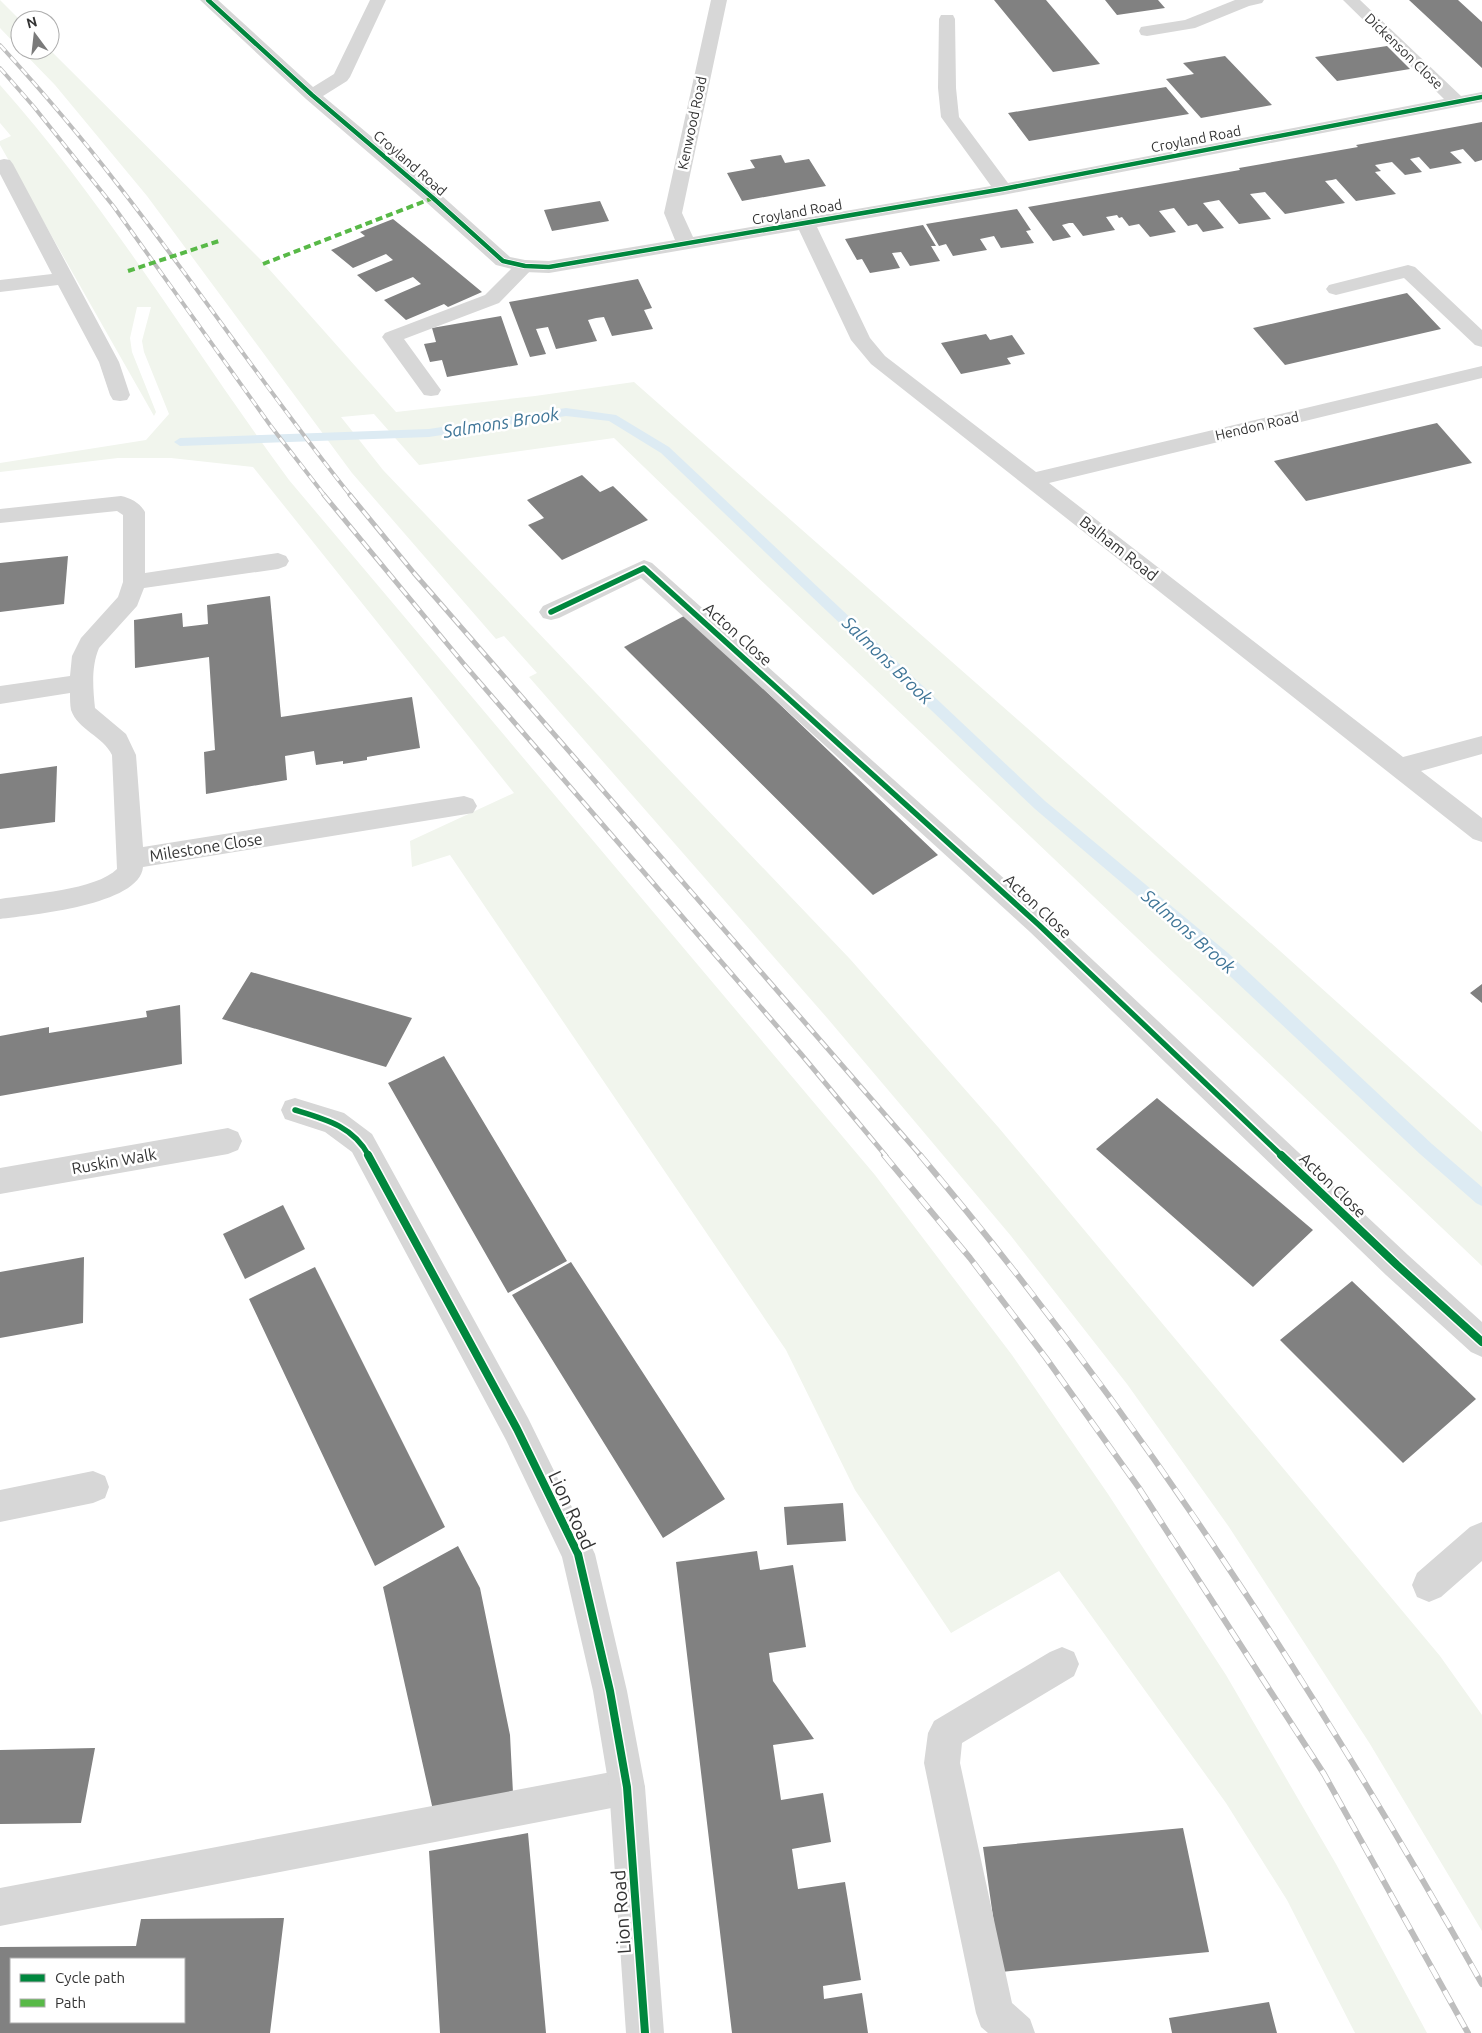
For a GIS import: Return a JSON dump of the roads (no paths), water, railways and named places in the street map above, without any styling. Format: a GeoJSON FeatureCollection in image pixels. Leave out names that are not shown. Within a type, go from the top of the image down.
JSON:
{"type":"FeatureCollection","features":[{"type":"Feature","properties":{"kind":"street","name":"Croyland Road"},"geometry":{"type":"LineString","coordinates":[[208,0],[312,96],[433,198],[503,261],[525,266],[549,268],[1003,189],[1482,97]]}},
{"type":"Feature","properties":{"kind":"street"},"geometry":{"type":"LineString","coordinates":[[312,96],[341,77],[378,0]]}},
{"type":"Feature","properties":{"kind":"street","name":"Kenwood Road"},"geometry":{"type":"LineString","coordinates":[[686,243],[673,214],[719,0]]}},
{"type":"Feature","properties":{"kind":"street"},"geometry":{"type":"LineString","coordinates":[[1147,31],[1189,24],[1245,2],[1256,0]]}},
{"type":"Feature","properties":{"kind":"street","name":"Dickenson Close"},"geometry":{"type":"LineString","coordinates":[[1351,0],[1458,102]]}},
{"type":"Feature","properties":{"kind":"street"},"geometry":{"type":"LineString","coordinates":[[947,19],[946,88],[950,117],[1003,189]]}},
{"type":"Feature","properties":{"kind":"street"},"geometry":{"type":"LineString","coordinates":[[4,164],[109,362],[120,395]]}},
{"type":"Feature","properties":{"kind":"street","name":"Balham Road"},"geometry":{"type":"LineString","coordinates":[[806,224],[861,340],[878,360],[1482,832]]}},
{"type":"Feature","properties":{"kind":"street"},"geometry":{"type":"LineString","coordinates":[[431,390],[392,337],[492,299],[525,266]]}},
{"type":"Feature","properties":{"kind":"street"},"geometry":{"type":"LineString","coordinates":[[1336,289],[1408,271],[1482,341]]}},
{"type":"Feature","properties":{"kind":"street"},"geometry":{"type":"LineString","coordinates":[[0,286],[64,278]]}},
{"type":"Feature","properties":{"kind":"street","name":"Hendon Road"},"geometry":{"type":"LineString","coordinates":[[1032,480],[1482,372]]}},
{"type":"Feature","properties":{"kind":"street"},"geometry":{"type":"LineString","coordinates":[[0,516],[121,503],[134,512],[134,582],[278,562]]}},
{"type":"Feature","properties":{"kind":"street","name":"Acton Close"},"geometry":{"type":"LineString","coordinates":[[552,612],[644,568],[1039,925],[1397,1265],[1482,1342]]}},
{"type":"Feature","properties":{"kind":"street","name":"Milestone Close"},"geometry":{"type":"LineString","coordinates":[[134,582],[129,600],[89,644],[84,656],[81,683],[83,709],[89,718],[117,740],[124,755],[131,859],[464,806]]}},
{"type":"Feature","properties":{"kind":"street"},"geometry":{"type":"LineString","coordinates":[[0,696],[81,683]]}},
{"type":"Feature","properties":{"kind":"street"},"geometry":{"type":"LineString","coordinates":[[1401,768],[1482,745]]}},
{"type":"Feature","properties":{"kind":"street"},"geometry":{"type":"LineString","coordinates":[[0,909],[101,891],[120,884],[130,874],[131,859]]}},
{"type":"Feature","properties":{"kind":"street","name":"Lion Road"},"geometry":{"type":"LineString","coordinates":[[295,1110],[334,1122],[362,1144],[517,1429],[578,1554],[610,1691],[627,1787],[645,2033]]}},
{"type":"Feature","properties":{"kind":"street","name":"Ruskin Walk"},"geometry":{"type":"LineString","coordinates":[[0,1181],[228,1141]]}},
{"type":"Feature","properties":{"kind":"street"},"geometry":{"type":"LineString","coordinates":[[0,1506],[93,1487]]}},
{"type":"Feature","properties":{"kind":"street"},"geometry":{"type":"LineString","coordinates":[[1428,1585],[1482,1539]]}},
{"type":"Feature","properties":{"kind":"street"},"geometry":{"type":"LineString","coordinates":[[1016,2033],[995,2013],[942,1763],[946,1734],[1062,1664]]}},
{"type":"Feature","properties":{"kind":"street"},"geometry":{"type":"LineString","coordinates":[[0,1906],[627,1787]]}},
{"type":"Feature","properties":{"kind":"waterway","name":"Salmons Brook"},"geometry":{"type":"LineString","coordinates":[[180,442],[429,433],[566,412],[612,418],[665,450],[1040,805],[1222,958],[1426,1149],[1482,1198]]}},
{"type":"Feature","properties":{"kind":"railway"},"geometry":{"type":"LineString","coordinates":[[0,45],[101,163],[175,259],[291,418],[351,496]]}},
{"type":"Feature","properties":{"kind":"railway"},"geometry":{"type":"LineString","coordinates":[[0,68],[34,107],[114,207],[270,425],[325,496]]}},
{"type":"Feature","properties":{"kind":"railway"},"geometry":{"type":"LineString","coordinates":[[324,495],[463,663],[801,1054],[886,1156]]}},
{"type":"Feature","properties":{"kind":"railway"},"geometry":{"type":"LineString","coordinates":[[350,495],[414,573],[921,1156]]}},
{"type":"Feature","properties":{"kind":"railway"},"geometry":{"type":"LineString","coordinates":[[884,1155],[970,1258],[1046,1358],[1139,1488],[1324,1774],[1468,2033]]}},
{"type":"Feature","properties":{"kind":"railway"},"geometry":{"type":"LineString","coordinates":[[920,1155],[1076,1351],[1150,1453],[1220,1556],[1289,1661],[1355,1767],[1420,1875],[1482,1984]]}}]}
